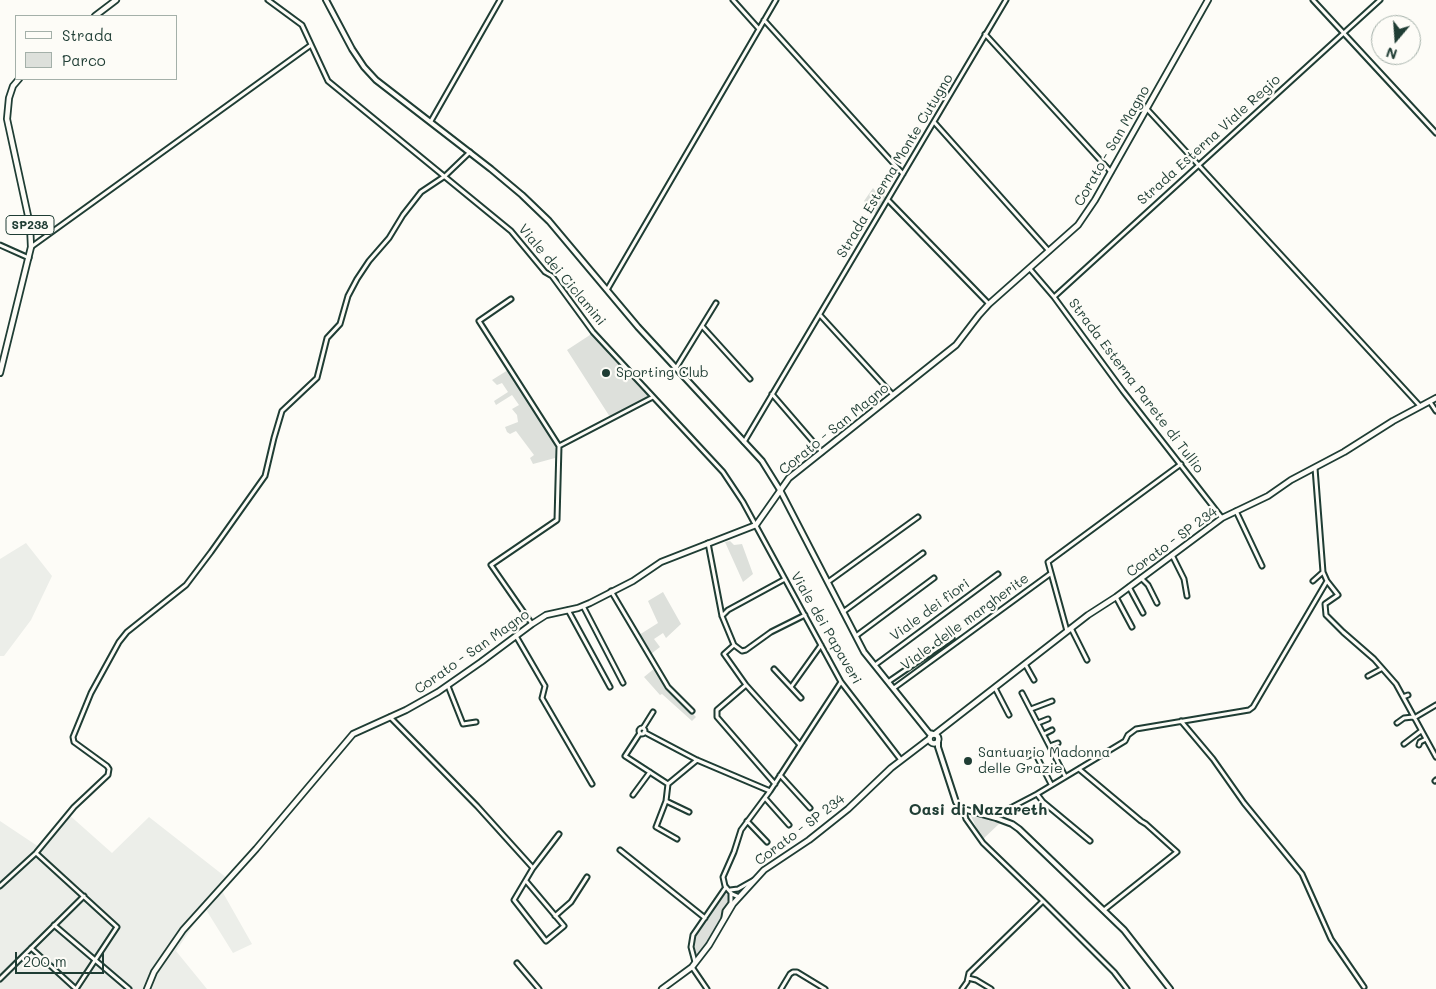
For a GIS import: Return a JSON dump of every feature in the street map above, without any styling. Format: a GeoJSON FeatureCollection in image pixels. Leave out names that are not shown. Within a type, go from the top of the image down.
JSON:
{"type":"FeatureCollection","features":[{"type":"Feature","properties":{"kind":"main road"},"geometry":{"type":"LineString","coordinates":[[97,15],[116,0]]}},
{"type":"Feature","properties":{"kind":"main road","name":"Corato - San Magno"},"geometry":{"type":"LineString","coordinates":[[146,989],[154,972],[183,930],[256,849],[354,734],[448,686],[546,615],[583,606],[633,581],[661,562],[756,525],[789,478],[956,345],[979,314],[1078,225],[1111,172],[1208,0]]}},
{"type":"Feature","properties":{"kind":"main road","name":"SP238"},"geometry":{"type":"LineString","coordinates":[[0,373],[31,246],[30,225],[7,119],[9,98],[13,86],[18,80]]}},
{"type":"Feature","properties":{"kind":"main road","name":"Corato - SP 234"},"geometry":{"type":"LineString","coordinates":[[662,989],[694,965],[709,945],[738,897],[764,870],[809,840],[842,814],[891,768],[934,738],[1069,630],[1222,518],[1268,496],[1291,480],[1344,452],[1436,398]]}},
{"type":"Feature","properties":{"kind":"street","name":"Viale dei Ciclamini"},"geometry":{"type":"LineString","coordinates":[[268,0],[302,24],[328,81],[511,231],[545,272],[552,276],[593,332],[723,472],[737,491],[756,525]]}},
{"type":"Feature","properties":{"kind":"street"},"geometry":{"type":"LineString","coordinates":[[326,0],[344,36],[364,66],[389,91],[470,152],[522,195],[549,221],[676,368],[762,461],[780,490],[864,652],[934,738],[956,802],[963,810],[966,819],[983,843],[1114,972],[1127,989]]}},
{"type":"Feature","properties":{"kind":"street"},"geometry":{"type":"LineString","coordinates":[[431,121],[500,0]]}},
{"type":"Feature","properties":{"kind":"street"},"geometry":{"type":"LineString","coordinates":[[733,0],[759,29]]}},
{"type":"Feature","properties":{"kind":"street"},"geometry":{"type":"LineString","coordinates":[[607,290],[776,0]]}},
{"type":"Feature","properties":{"kind":"street","name":"Strada Esterna Monte Cutugno"},"geometry":{"type":"LineString","coordinates":[[744,442],[1006,0]]}},
{"type":"Feature","properties":{"kind":"street"},"geometry":{"type":"LineString","coordinates":[[1313,0],[1436,133]]}},
{"type":"Feature","properties":{"kind":"street","name":"Strada Esterna Viale Regio"},"geometry":{"type":"LineString","coordinates":[[1054,297],[1380,0]]}},
{"type":"Feature","properties":{"kind":"street"},"geometry":{"type":"LineString","coordinates":[[764,20],[903,174]]}},
{"type":"Feature","properties":{"kind":"street"},"geometry":{"type":"LineString","coordinates":[[985,34],[1111,172]]}},
{"type":"Feature","properties":{"kind":"street"},"geometry":{"type":"LineString","coordinates":[[31,246],[311,45]]}},
{"type":"Feature","properties":{"kind":"street"},"geometry":{"type":"LineString","coordinates":[[1147,109],[1420,406]]}},
{"type":"Feature","properties":{"kind":"street"},"geometry":{"type":"LineString","coordinates":[[934,122],[1049,251]]}},
{"type":"Feature","properties":{"kind":"street"},"geometry":{"type":"LineString","coordinates":[[0,886],[36,853],[74,807],[108,775],[109,769],[107,766],[74,742],[72,737],[91,693],[119,642],[127,632],[186,585],[265,476],[282,411],[317,378],[327,338],[340,324],[345,304],[354,283],[369,261],[389,238],[403,215],[421,192],[445,176],[470,152]]}},
{"type":"Feature","properties":{"kind":"street"},"geometry":{"type":"LineString","coordinates":[[888,200],[990,304]]}},
{"type":"Feature","properties":{"kind":"street"},"geometry":{"type":"LineString","coordinates":[[0,245],[29,258]]}},
{"type":"Feature","properties":{"kind":"street","name":"Strada Esterna Parete di Tullio"},"geometry":{"type":"LineString","coordinates":[[1030,269],[1054,297],[1123,391],[1222,518]]}},
{"type":"Feature","properties":{"kind":"street"},"geometry":{"type":"LineString","coordinates":[[512,299],[479,321],[559,446],[558,520],[491,564],[532,624]]}},
{"type":"Feature","properties":{"kind":"street"},"geometry":{"type":"LineString","coordinates":[[676,368],[716,303]]}},
{"type":"Feature","properties":{"kind":"street"},"geometry":{"type":"LineString","coordinates":[[820,314],[893,395]]}},
{"type":"Feature","properties":{"kind":"street"},"geometry":{"type":"LineString","coordinates":[[702,326],[750,379]]}},
{"type":"Feature","properties":{"kind":"street"},"geometry":{"type":"LineString","coordinates":[[772,394],[822,452]]}},
{"type":"Feature","properties":{"kind":"street"},"geometry":{"type":"LineString","coordinates":[[559,446],[653,397]]}},
{"type":"Feature","properties":{"kind":"street"},"geometry":{"type":"LineString","coordinates":[[1430,402],[1436,411]]}},
{"type":"Feature","properties":{"kind":"street"},"geometry":{"type":"LineString","coordinates":[[1087,660],[1069,630],[1048,562],[1181,464]]}},
{"type":"Feature","properties":{"kind":"street"},"geometry":{"type":"LineString","coordinates":[[1315,467],[1323,572],[1327,581],[1338,595],[1325,604],[1326,615],[1342,632],[1374,659],[1396,684],[1436,757]]}},
{"type":"Feature","properties":{"kind":"street"},"geometry":{"type":"LineString","coordinates":[[1236,511],[1262,566]]}},
{"type":"Feature","properties":{"kind":"street"},"geometry":{"type":"LineString","coordinates":[[828,582],[918,517]]}},
{"type":"Feature","properties":{"kind":"street","name":"Viale dei Papaveri"},"geometry":{"type":"LineString","coordinates":[[756,525],[841,682],[902,761]]}},
{"type":"Feature","properties":{"kind":"street"},"geometry":{"type":"LineString","coordinates":[[708,543],[722,616],[734,645],[742,651],[771,632],[805,615]]}},
{"type":"Feature","properties":{"kind":"street"},"geometry":{"type":"LineString","coordinates":[[843,612],[923,553]]}},
{"type":"Feature","properties":{"kind":"street"},"geometry":{"type":"LineString","coordinates":[[1172,555],[1184,578],[1187,596]]}},
{"type":"Feature","properties":{"kind":"street"},"geometry":{"type":"LineString","coordinates":[[1313,581],[1323,572]]}},
{"type":"Feature","properties":{"kind":"street","name":"Viale dei fiori"},"geometry":{"type":"LineString","coordinates":[[874,665],[998,574]]}},
{"type":"Feature","properties":{"kind":"street","name":"Viale delle margherite"},"geometry":{"type":"LineString","coordinates":[[894,688],[1051,574]]}},
{"type":"Feature","properties":{"kind":"street"},"geometry":{"type":"LineString","coordinates":[[856,636],[934,578]]}},
{"type":"Feature","properties":{"kind":"street"},"geometry":{"type":"LineString","coordinates":[[1141,578],[1148,585],[1157,603]]}},
{"type":"Feature","properties":{"kind":"street"},"geometry":{"type":"LineString","coordinates":[[722,616],[728,610],[785,580]]}},
{"type":"Feature","properties":{"kind":"street"},"geometry":{"type":"LineString","coordinates":[[992,817],[1037,794],[1125,741],[1128,735],[1136,729],[1249,710],[1253,707],[1327,581]]}},
{"type":"Feature","properties":{"kind":"street"},"geometry":{"type":"LineString","coordinates":[[1129,587],[1143,613]]}},
{"type":"Feature","properties":{"kind":"street"},"geometry":{"type":"LineString","coordinates":[[611,592],[668,687],[692,711]]}},
{"type":"Feature","properties":{"kind":"street"},"geometry":{"type":"LineString","coordinates":[[1116,596],[1132,627]]}},
{"type":"Feature","properties":{"kind":"street"},"geometry":{"type":"LineString","coordinates":[[583,606],[623,683]]}},
{"type":"Feature","properties":{"kind":"street"},"geometry":{"type":"LineString","coordinates":[[568,610],[610,686]]}},
{"type":"Feature","properties":{"kind":"street"},"geometry":{"type":"LineString","coordinates":[[516,636],[545,686],[542,698],[592,784]]}},
{"type":"Feature","properties":{"kind":"street"},"geometry":{"type":"LineString","coordinates":[[888,682],[952,638]]}},
{"type":"Feature","properties":{"kind":"street"},"geometry":{"type":"LineString","coordinates":[[734,645],[724,654],[746,685],[800,745]]}},
{"type":"Feature","properties":{"kind":"street"},"geometry":{"type":"LineString","coordinates":[[791,687],[821,646]]}},
{"type":"Feature","properties":{"kind":"street"},"geometry":{"type":"LineString","coordinates":[[1025,664],[1034,680]]}},
{"type":"Feature","properties":{"kind":"street"},"geometry":{"type":"LineString","coordinates":[[774,669],[802,698]]}},
{"type":"Feature","properties":{"kind":"street"},"geometry":{"type":"LineString","coordinates":[[1368,676],[1381,669]]}},
{"type":"Feature","properties":{"kind":"street"},"geometry":{"type":"LineString","coordinates":[[724,918],[725,911],[731,903],[732,897],[723,882],[723,877],[739,835],[747,821],[770,792],[841,682]]}},
{"type":"Feature","properties":{"kind":"street"},"geometry":{"type":"LineString","coordinates":[[746,685],[717,710],[717,717],[775,784]]}},
{"type":"Feature","properties":{"kind":"street"},"geometry":{"type":"LineString","coordinates":[[448,686],[463,724],[476,722]]}},
{"type":"Feature","properties":{"kind":"street"},"geometry":{"type":"LineString","coordinates":[[995,688],[1009,715]]}},
{"type":"Feature","properties":{"kind":"street"},"geometry":{"type":"LineString","coordinates":[[1022,693],[1065,776]]}},
{"type":"Feature","properties":{"kind":"street"},"geometry":{"type":"LineString","coordinates":[[1402,697],[1408,695]]}},
{"type":"Feature","properties":{"kind":"street"},"geometry":{"type":"LineString","coordinates":[[1031,709],[1052,701]]}},
{"type":"Feature","properties":{"kind":"street"},"geometry":{"type":"LineString","coordinates":[[1397,723],[1404,718],[1414,717],[1436,705]]}},
{"type":"Feature","properties":{"kind":"street"},"geometry":{"type":"LineString","coordinates":[[653,712],[626,756],[668,784]]}},
{"type":"Feature","properties":{"kind":"street"},"geometry":{"type":"LineString","coordinates":[[390,717],[477,806],[534,868]]}},
{"type":"Feature","properties":{"kind":"street"},"geometry":{"type":"LineString","coordinates":[[1038,723],[1048,719]]}},
{"type":"Feature","properties":{"kind":"street"},"geometry":{"type":"LineString","coordinates":[[1181,721],[1213,759],[1244,803],[1302,874],[1331,940],[1364,987]]}},
{"type":"Feature","properties":{"kind":"street"},"geometry":{"type":"LineString","coordinates":[[1044,734],[1052,730]]}},
{"type":"Feature","properties":{"kind":"street"},"geometry":{"type":"LineString","coordinates":[[642,731],[697,760],[770,792]]}},
{"type":"Feature","properties":{"kind":"street"},"geometry":{"type":"LineString","coordinates":[[1404,744],[1421,731]]}},
{"type":"Feature","properties":{"kind":"street"},"geometry":{"type":"LineString","coordinates":[[1419,745],[1420,742],[1426,739]]}},
{"type":"Feature","properties":{"kind":"street"},"geometry":{"type":"LineString","coordinates":[[1050,746],[1058,743]]}},
{"type":"Feature","properties":{"kind":"street"},"geometry":{"type":"LineString","coordinates":[[1028,756],[1035,753],[1051,784]]}},
{"type":"Feature","properties":{"kind":"street"},"geometry":{"type":"LineString","coordinates":[[677,839],[656,827],[666,801],[668,784],[697,760]]}},
{"type":"Feature","properties":{"kind":"street"},"geometry":{"type":"LineString","coordinates":[[1079,769],[1177,852],[1104,910]]}},
{"type":"Feature","properties":{"kind":"street"},"geometry":{"type":"LineString","coordinates":[[633,795],[650,772]]}},
{"type":"Feature","properties":{"kind":"street"},"geometry":{"type":"LineString","coordinates":[[780,776],[810,808]]}},
{"type":"Feature","properties":{"kind":"street"},"geometry":{"type":"LineString","coordinates":[[1037,794],[1043,802],[1090,841]]}},
{"type":"Feature","properties":{"kind":"street"},"geometry":{"type":"LineString","coordinates":[[765,798],[789,825]]}},
{"type":"Feature","properties":{"kind":"street"},"geometry":{"type":"LineString","coordinates":[[666,801],[689,812]]}},
{"type":"Feature","properties":{"kind":"street"},"geometry":{"type":"LineString","coordinates":[[963,810],[992,817],[1012,824],[1019,829],[1124,930],[1170,989]]}},
{"type":"Feature","properties":{"kind":"street"},"geometry":{"type":"LineString","coordinates":[[747,821],[767,842]]}},
{"type":"Feature","properties":{"kind":"street"},"geometry":{"type":"LineString","coordinates":[[526,881],[564,926],[546,941],[514,900],[534,868],[559,834]]}},
{"type":"Feature","properties":{"kind":"street"},"geometry":{"type":"LineString","coordinates":[[620,850],[705,918]]}},
{"type":"Feature","properties":{"kind":"street"},"geometry":{"type":"LineString","coordinates":[[31,948],[76,989],[117,927],[36,853]]}},
{"type":"Feature","properties":{"kind":"street"},"geometry":{"type":"LineString","coordinates":[[556,916],[571,902],[587,877]]}},
{"type":"Feature","properties":{"kind":"street"},"geometry":{"type":"LineString","coordinates":[[728,888],[738,888],[755,879]]}},
{"type":"Feature","properties":{"kind":"street"},"geometry":{"type":"LineString","coordinates":[[728,888],[738,897]]}},
{"type":"Feature","properties":{"kind":"street"},"geometry":{"type":"LineString","coordinates":[[707,989],[694,965],[691,942],[693,935],[728,888]]}},
{"type":"Feature","properties":{"kind":"street"},"geometry":{"type":"LineString","coordinates":[[0,979],[84,896]]}},
{"type":"Feature","properties":{"kind":"street"},"geometry":{"type":"LineString","coordinates":[[962,989],[965,986],[969,973],[1043,901]]}},
{"type":"Feature","properties":{"kind":"street"},"geometry":{"type":"LineString","coordinates":[[54,925],[128,989]]}},
{"type":"Feature","properties":{"kind":"street"},"geometry":{"type":"LineString","coordinates":[[517,964],[539,989]]}},
{"type":"Feature","properties":{"kind":"street"},"geometry":{"type":"LineString","coordinates":[[781,989],[790,974],[797,972],[825,989]]}},
{"type":"Feature","properties":{"kind":"street"},"geometry":{"type":"LineString","coordinates":[[968,978],[976,980],[991,989]]}},
{"type":"Feature","properties":{"kind":"shaded area"},"geometry":{"type":"Polygon","coordinates":[[[26,543],[52,576],[31,620],[4,656],[0,656],[0,559],[26,543]]]}},
{"type":"Feature","properties":{"kind":"shaded area"},"geometry":{"type":"Polygon","coordinates":[[[67,813],[112,853],[149,817],[232,882],[222,891],[252,944],[233,953],[205,908],[176,951],[207,989],[0,989],[0,821],[39,847],[67,813]]]}},
{"type":"Feature","properties":{"kind":"green space"},"geometry":{"type":"Polygon","coordinates":[[[873,188],[877,193],[888,198],[877,216],[864,201],[873,188]]]}},
{"type":"Feature","properties":{"kind":"green space","name":"Sporting Club"},"geometry":{"type":"Polygon","coordinates":[[[593,333],[651,396],[610,417],[567,350],[593,333]]]}},
{"type":"Feature","properties":{"kind":"green space"},"geometry":{"type":"Polygon","coordinates":[[[508,370],[555,444],[555,458],[533,464],[530,458],[534,455],[516,431],[510,434],[507,432],[505,427],[518,422],[517,415],[512,409],[519,405],[512,395],[496,405],[494,401],[508,392],[502,383],[497,385],[492,380],[508,370]]]}},
{"type":"Feature","properties":{"kind":"green space"},"geometry":{"type":"Polygon","coordinates":[[[730,541],[734,545],[742,544],[753,574],[743,582],[725,542],[730,541]]]}},
{"type":"Feature","properties":{"kind":"green space"},"geometry":{"type":"Polygon","coordinates":[[[663,592],[681,624],[666,638],[663,633],[654,639],[660,647],[651,654],[639,635],[658,623],[648,601],[663,592]]]}},
{"type":"Feature","properties":{"kind":"green space"},"geometry":{"type":"Polygon","coordinates":[[[655,668],[667,688],[696,717],[692,721],[662,694],[660,695],[644,677],[655,668]]]}},
{"type":"Feature","properties":{"kind":"green space"},"geometry":{"type":"Polygon","coordinates":[[[971,816],[1001,822],[982,840],[971,816]]]}},
{"type":"Feature","properties":{"kind":"green space"},"geometry":{"type":"Polygon","coordinates":[[[726,892],[729,895],[730,902],[697,958],[693,948],[695,936],[726,892]]]}},
{"type":"Feature","properties":{"kind":"place","name":"Sporting Club"},"geometry":{"type":"Point","coordinates":[606,373]}},
{"type":"Feature","properties":{"kind":"place","name":"Santuario Madonna delle Grazie"},"geometry":{"type":"Point","coordinates":[968,761]}},
{"type":"Feature","properties":{"kind":"district","name":"Oasi di Nazareth"},"geometry":{"type":"Point","coordinates":[978,810]}}]}
